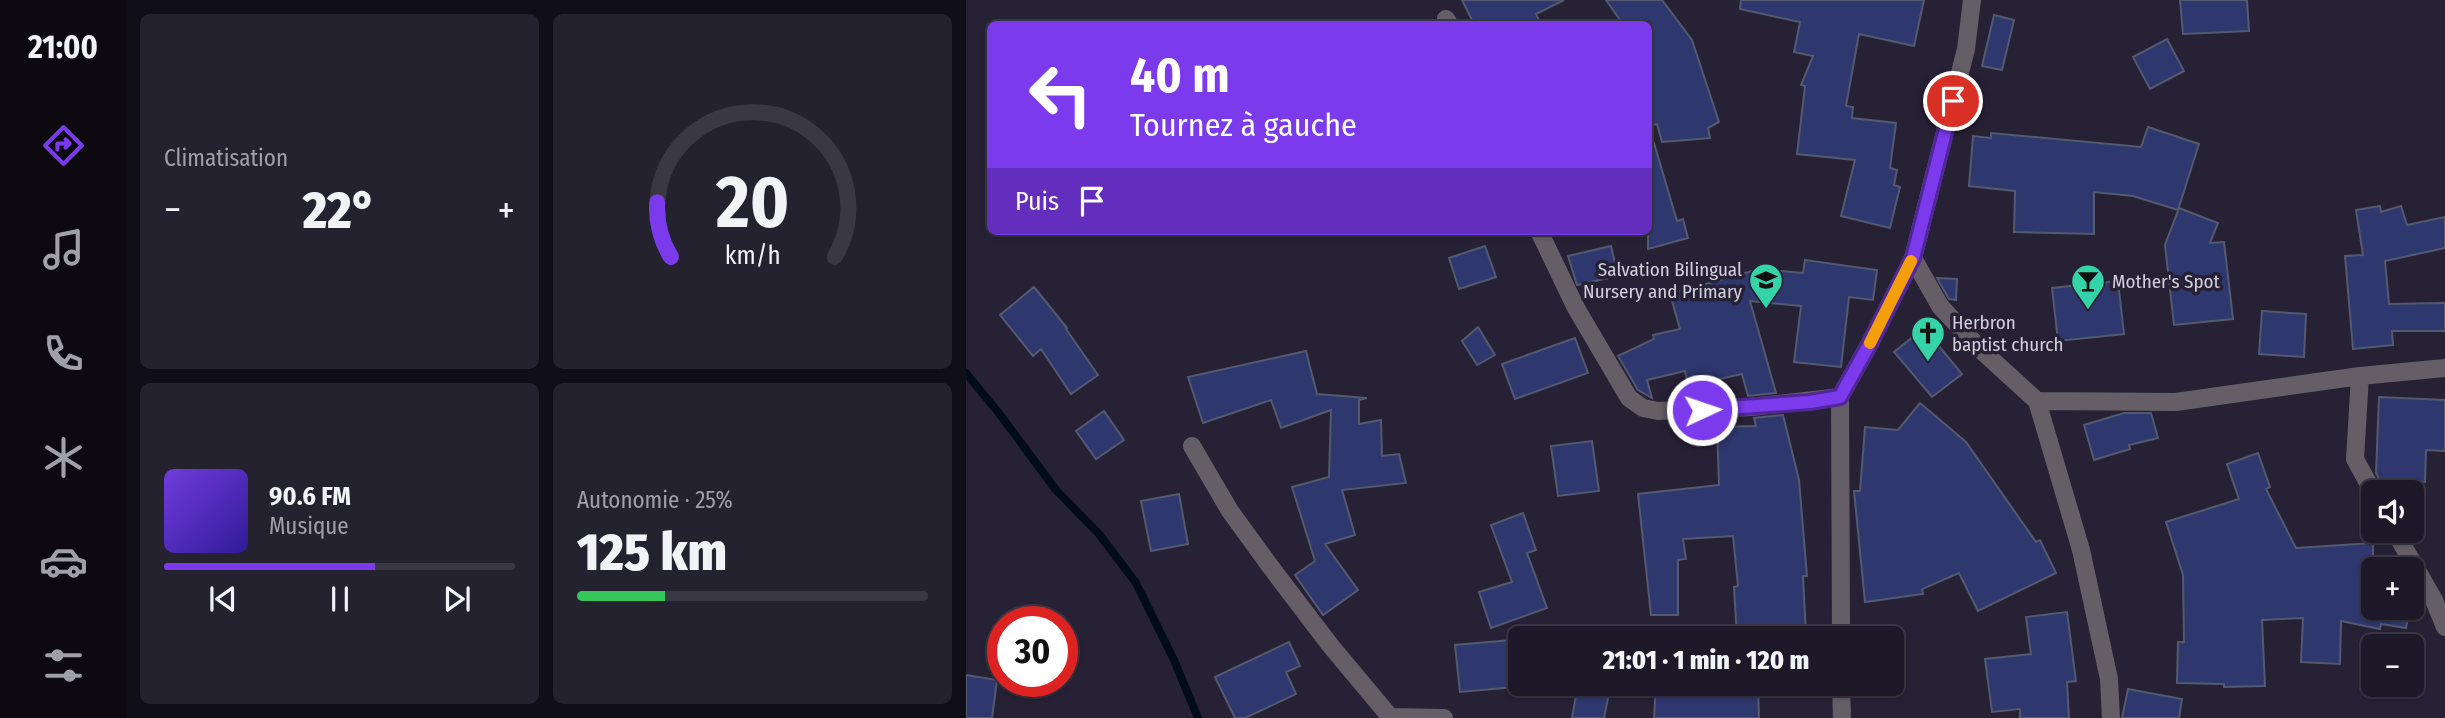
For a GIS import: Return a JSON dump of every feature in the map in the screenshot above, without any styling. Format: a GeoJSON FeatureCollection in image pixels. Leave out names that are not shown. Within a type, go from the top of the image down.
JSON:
{"type":"FeatureCollection","features":[{"type":"Feature","properties":{"kind":"street"},"geometry":{"type":"LineString","coordinates":[[1841,626],[1840,397],[1913,258],[1966,49],[1972,0]]}},
{"type":"Feature","properties":{"kind":"street"},"geometry":{"type":"LineString","coordinates":[[1541,235],[1576,308],[1629,398],[1643,408],[1658,411],[1702,410],[1810,402],[1840,397]]}},
{"type":"Feature","properties":{"kind":"street"},"geometry":{"type":"LineString","coordinates":[[1913,258],[1940,306],[1980,349],[2038,401],[2081,550],[2109,679],[2111,718]]}},
{"type":"Feature","properties":{"kind":"street"},"geometry":{"type":"LineString","coordinates":[[2038,401],[2176,402],[2360,376],[2445,368]]}},
{"type":"Feature","properties":{"kind":"street"},"geometry":{"type":"LineString","coordinates":[[2360,376],[2355,459],[2366,480]]}},
{"type":"Feature","properties":{"kind":"street"},"geometry":{"type":"LineString","coordinates":[[1192,446],[1230,510],[1269,566],[1339,656],[1391,717],[1444,718]]}},
{"type":"Feature","properties":{"kind":"street"},"geometry":{"type":"LineString","coordinates":[[2402,543],[2434,600],[2445,627]]}},
{"type":"Feature","properties":{"kind":"street"},"geometry":{"type":"LineString","coordinates":[[1841,696],[1842,718]]}},
{"type":"Feature","properties":{"kind":"building"},"geometry":{"type":"Polygon","coordinates":[[[1462,0],[1564,0],[1536,14],[1540,21],[1472,21],[1462,0]]]}},
{"type":"Feature","properties":{"kind":"building"},"geometry":{"type":"Polygon","coordinates":[[[1606,0],[1662,0],[1692,40],[1719,122],[1708,128],[1710,138],[1662,142],[1657,124],[1652,126],[1652,21],[1621,21],[1606,0]]]}},
{"type":"Feature","properties":{"kind":"building"},"geometry":{"type":"Polygon","coordinates":[[[1741,0],[1924,0],[1914,46],[1859,34],[1846,106],[1853,107],[1852,118],[1896,123],[1890,168],[1897,170],[1894,185],[1900,187],[1890,228],[1841,216],[1855,160],[1797,154],[1805,86],[1801,85],[1813,56],[1794,52],[1800,22],[1740,9],[1741,0]]]}},
{"type":"Feature","properties":{"kind":"building"},"geometry":{"type":"Polygon","coordinates":[[[2180,0],[2247,0],[2249,31],[2183,34],[2180,0]]]}},
{"type":"Feature","properties":{"kind":"building"},"geometry":{"type":"Polygon","coordinates":[[[1994,15],[2014,20],[2002,70],[1982,66],[1994,15]]]}},
{"type":"Feature","properties":{"kind":"building"},"geometry":{"type":"Polygon","coordinates":[[[2167,39],[2184,71],[2150,89],[2133,57],[2167,39]]]}},
{"type":"Feature","properties":{"kind":"building"},"geometry":{"type":"Polygon","coordinates":[[[2148,127],[2199,144],[2178,210],[2133,196],[2094,192],[2094,234],[2014,232],[2015,191],[1969,186],[1973,136],[1991,138],[1991,133],[2141,147],[2148,127]]]}},
{"type":"Feature","properties":{"kind":"building"},"geometry":{"type":"Polygon","coordinates":[[[1654,143],[1677,221],[1683,219],[1688,238],[1648,249],[1648,235],[1652,235],[1654,143]]]}},
{"type":"Feature","properties":{"kind":"building"},"geometry":{"type":"Polygon","coordinates":[[[2380,206],[2381,212],[2401,206],[2407,225],[2445,217],[2445,248],[2385,261],[2389,304],[2445,303],[2445,331],[2392,331],[2393,345],[2353,349],[2345,256],[2363,255],[2356,210],[2380,206]]]}},
{"type":"Feature","properties":{"kind":"building"},"geometry":{"type":"Polygon","coordinates":[[[2179,208],[2218,223],[2210,243],[2224,242],[2233,319],[2174,325],[2165,245],[2179,208]]]}},
{"type":"Feature","properties":{"kind":"building"},"geometry":{"type":"Polygon","coordinates":[[[1485,246],[1496,277],[1459,289],[1449,258],[1485,246]]]}},
{"type":"Feature","properties":{"kind":"building"},"geometry":{"type":"Polygon","coordinates":[[[1611,246],[1618,276],[1577,285],[1568,256],[1611,246]]]}},
{"type":"Feature","properties":{"kind":"building"},"geometry":{"type":"Polygon","coordinates":[[[1805,260],[1877,270],[1873,300],[1849,297],[1841,367],[1794,362],[1801,306],[1750,301],[1776,393],[1748,396],[1742,374],[1688,386],[1685,371],[1647,380],[1652,398],[1638,390],[1618,356],[1654,339],[1653,335],[1680,329],[1670,294],[1759,269],[1803,273],[1805,260]]]}},
{"type":"Feature","properties":{"kind":"building"},"geometry":{"type":"Polygon","coordinates":[[[1937,278],[1957,279],[1956,300],[1949,299],[1937,278]]]}},
{"type":"Feature","properties":{"kind":"building","name":"Mother's Spot"},"geometry":{"type":"Polygon","coordinates":[[[2118,281],[2124,334],[2058,341],[2052,288],[2118,281]]]}},
{"type":"Feature","properties":{"kind":"building"},"geometry":{"type":"Polygon","coordinates":[[[1034,287],[1067,328],[1098,375],[1071,394],[1041,349],[1033,356],[1000,315],[1034,287]]]}},
{"type":"Feature","properties":{"kind":"building"},"geometry":{"type":"Polygon","coordinates":[[[2262,311],[2306,314],[2304,357],[2259,354],[2262,311]]]}},
{"type":"Feature","properties":{"kind":"building"},"geometry":{"type":"Polygon","coordinates":[[[1478,327],[1495,355],[1477,365],[1462,341],[1478,327]]]}},
{"type":"Feature","properties":{"kind":"building","name":"Herbron baptist church"},"geometry":{"type":"Polygon","coordinates":[[[1924,328],[1962,374],[1932,397],[1894,352],[1924,328]]]}},
{"type":"Feature","properties":{"kind":"building"},"geometry":{"type":"Polygon","coordinates":[[[1575,338],[1588,373],[1515,399],[1502,364],[1575,338]]]}},
{"type":"Feature","properties":{"kind":"building"},"geometry":{"type":"Polygon","coordinates":[[[1306,351],[1317,394],[1367,398],[1359,400],[1359,424],[1381,420],[1382,456],[1399,454],[1406,483],[1342,490],[1355,535],[1325,544],[1358,590],[1323,615],[1295,575],[1315,561],[1292,487],[1329,477],[1331,410],[1281,428],[1271,400],[1203,423],[1188,377],[1306,351]]]}},
{"type":"Feature","properties":{"kind":"building"},"geometry":{"type":"Polygon","coordinates":[[[2379,397],[2445,400],[2445,451],[2426,450],[2425,482],[2379,479],[2376,473],[2379,397]]]}},
{"type":"Feature","properties":{"kind":"building"},"geometry":{"type":"Polygon","coordinates":[[[1920,403],[1966,442],[2036,542],[2040,540],[2056,573],[1978,611],[1959,573],[1922,589],[1923,594],[1865,602],[1854,491],[1860,491],[1865,427],[1898,430],[1920,403]]]}},
{"type":"Feature","properties":{"kind":"building"},"geometry":{"type":"Polygon","coordinates":[[[1104,411],[1124,440],[1096,459],[1076,431],[1104,411]]]}},
{"type":"Feature","properties":{"kind":"building"},"geometry":{"type":"Polygon","coordinates":[[[2124,413],[2151,413],[2158,438],[2129,445],[2130,449],[2094,460],[2084,425],[2124,413]]]}},
{"type":"Feature","properties":{"kind":"building"},"geometry":{"type":"Polygon","coordinates":[[[1783,415],[1799,480],[1807,576],[1803,576],[1806,626],[1736,626],[1734,587],[1738,586],[1733,536],[1683,539],[1686,559],[1678,560],[1678,615],[1651,615],[1638,494],[1719,485],[1717,427],[1756,426],[1754,418],[1783,415]]]}},
{"type":"Feature","properties":{"kind":"building"},"geometry":{"type":"Polygon","coordinates":[[[1592,441],[1599,491],[1558,496],[1551,446],[1592,441]]]}},
{"type":"Feature","properties":{"kind":"building"},"geometry":{"type":"Polygon","coordinates":[[[2258,453],[2270,487],[2266,489],[2296,548],[2373,543],[2373,557],[2361,557],[2361,620],[2408,620],[2406,628],[2381,624],[2380,629],[2341,621],[2340,664],[2301,662],[2303,618],[2262,620],[2265,686],[2224,687],[2224,684],[2177,683],[2178,642],[2184,642],[2183,575],[2166,522],[2239,499],[2227,464],[2258,453]]]}},
{"type":"Feature","properties":{"kind":"building"},"geometry":{"type":"Polygon","coordinates":[[[1179,494],[1188,544],[1151,551],[1141,501],[1179,494]]]}},
{"type":"Feature","properties":{"kind":"building"},"geometry":{"type":"Polygon","coordinates":[[[1523,513],[1536,550],[1527,553],[1547,608],[1491,628],[1479,592],[1512,582],[1491,525],[1523,513]]]}},
{"type":"Feature","properties":{"kind":"building"},"geometry":{"type":"Polygon","coordinates":[[[2067,612],[2076,681],[2067,682],[2069,718],[2020,718],[2020,709],[1992,712],[1985,659],[2031,654],[2026,617],[2067,612]]]}},
{"type":"Feature","properties":{"kind":"building"},"geometry":{"type":"Polygon","coordinates":[[[1508,640],[1508,688],[1460,692],[1455,645],[1508,640]]]}},
{"type":"Feature","properties":{"kind":"building"},"geometry":{"type":"Polygon","coordinates":[[[1289,642],[1300,666],[1286,672],[1296,694],[1245,718],[1235,718],[1215,677],[1289,642]]]}},
{"type":"Feature","properties":{"kind":"building"},"geometry":{"type":"Polygon","coordinates":[[[966,675],[987,678],[987,697],[995,697],[992,718],[966,718],[966,675]]]}},
{"type":"Feature","properties":{"kind":"building"},"geometry":{"type":"Polygon","coordinates":[[[2128,689],[2182,699],[2179,718],[2122,718],[2128,689]]]}},
{"type":"Feature","properties":{"kind":"building"},"geometry":{"type":"Polygon","coordinates":[[[1576,696],[1609,696],[1604,718],[1572,718],[1576,696]]]}},
{"type":"Feature","properties":{"kind":"building"},"geometry":{"type":"Polygon","coordinates":[[[1655,696],[1758,696],[1759,718],[1654,718],[1655,696]]]}},
{"type":"Feature","properties":{"kind":"waterway"},"geometry":{"type":"LineString","coordinates":[[966,373],[1056,490],[1099,534],[1136,583],[1174,660],[1198,718]]}},
{"type":"Feature","properties":{"kind":"slow traffic"},"geometry":{"type":"LineString","coordinates":[[1870,343],[1911,261]]}},
{"type":"Feature","properties":{"kind":"place","name":"Salvation Bilingual Nursery and Primary"},"geometry":{"type":"Point","coordinates":[1766,310]}},
{"type":"Feature","properties":{"kind":"place","name":"Mother's Spot"},"geometry":{"type":"Point","coordinates":[2088,311]}},
{"type":"Feature","properties":{"kind":"place","name":"Herbron baptist church"},"geometry":{"type":"Point","coordinates":[1928,363]}},
{"type":"Feature","properties":{"kind":"route"},"geometry":{"type":"LineString","coordinates":[[1702,410],[1810,402],[1840,397],[1913,258],[1953,101]]}}]}
